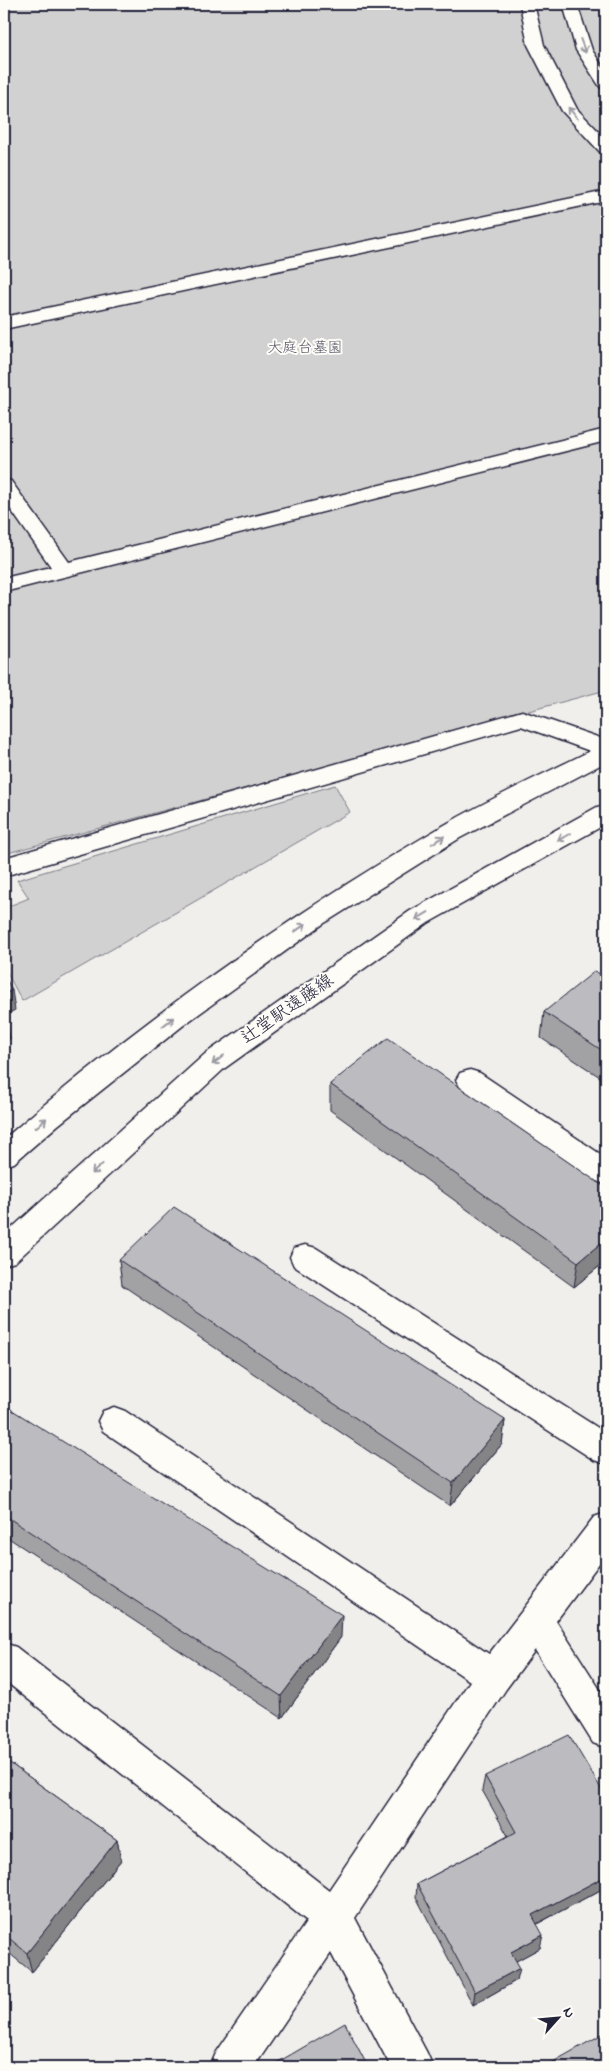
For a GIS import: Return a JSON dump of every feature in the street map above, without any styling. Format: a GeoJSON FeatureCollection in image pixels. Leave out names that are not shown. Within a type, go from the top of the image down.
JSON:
{"type":"FeatureCollection","features":[{"type":"Feature","properties":{"kind":"street"},"geometry":{"type":"LineString","coordinates":[[527,4],[536,45],[570,111],[606,148]]}},
{"type":"Feature","properties":{"kind":"street"},"geometry":{"type":"LineString","coordinates":[[570,4],[584,50],[606,84]]}},
{"type":"Feature","properties":{"kind":"street"},"geometry":{"type":"LineString","coordinates":[[4,322],[606,196]]}},
{"type":"Feature","properties":{"kind":"street"},"geometry":{"type":"LineString","coordinates":[[4,584],[606,435]]}},
{"type":"Feature","properties":{"kind":"street"},"geometry":{"type":"LineString","coordinates":[[4,485],[63,569]]}},
{"type":"Feature","properties":{"kind":"street"},"geometry":{"type":"LineString","coordinates":[[4,867],[522,718],[606,748]]}},
{"type":"Feature","properties":{"kind":"street"},"geometry":{"type":"LineString","coordinates":[[4,1154],[175,1017],[314,918],[451,832],[606,752]]}},
{"type":"Feature","properties":{"kind":"street","name":"辻堂駅遠藤線"},"geometry":{"type":"LineString","coordinates":[[4,1253],[215,1061],[419,917],[606,813]]}},
{"type":"Feature","properties":{"kind":"street"},"geometry":{"type":"LineString","coordinates":[[470,1080],[606,1173]]}},
{"type":"Feature","properties":{"kind":"street"},"geometry":{"type":"LineString","coordinates":[[305,1257],[606,1450]]}},
{"type":"Feature","properties":{"kind":"street"},"geometry":{"type":"LineString","coordinates":[[114,1421],[493,1677]]}},
{"type":"Feature","properties":{"kind":"street"},"geometry":{"type":"LineString","coordinates":[[230,2067],[333,1917],[493,1677],[606,1528]]}},
{"type":"Feature","properties":{"kind":"street"},"geometry":{"type":"LineString","coordinates":[[536,1621],[606,1731]]}},
{"type":"Feature","properties":{"kind":"street"},"geometry":{"type":"LineString","coordinates":[[4,1659],[333,1917],[414,2067]]}},
{"type":"Feature","properties":{"kind":"green space","name":"大庭台墓園"},"geometry":{"type":"Polygon","coordinates":[[[4,4],[598,4],[606,21],[606,690],[4,854],[4,4]]]}},
{"type":"Feature","properties":{"kind":"green space"},"geometry":{"type":"Polygon","coordinates":[[[335,785],[350,812],[22,1001],[4,967],[4,908],[29,898],[17,880],[335,785]]]}},
{"type":"Feature","properties":{"kind":"building"},"geometry":{"type":"Polygon","coordinates":[[[595,971],[606,978],[606,1053],[544,1012],[595,971]]]}},
{"type":"Feature","properties":{"kind":"building"},"geometry":{"type":"Polygon","coordinates":[[[4,975],[12,990],[4,994],[4,975]]]}},
{"type":"Feature","properties":{"kind":"building"},"geometry":{"type":"Polygon","coordinates":[[[388,1038],[606,1188],[606,1239],[578,1262],[330,1084],[388,1038]]]}},
{"type":"Feature","properties":{"kind":"building"},"geometry":{"type":"Polygon","coordinates":[[[174,1207],[505,1420],[453,1483],[119,1260],[174,1207]]]}},
{"type":"Feature","properties":{"kind":"building"},"geometry":{"type":"Polygon","coordinates":[[[4,1405],[342,1615],[281,1696],[4,1515],[4,1405]]]}},
{"type":"Feature","properties":{"kind":"building"},"geometry":{"type":"Polygon","coordinates":[[[569,1735],[606,1797],[606,1876],[532,1915],[543,1935],[511,1952],[520,1968],[475,1992],[417,1884],[516,1832],[485,1776],[569,1735]]]}},
{"type":"Feature","properties":{"kind":"building"},"geometry":{"type":"Polygon","coordinates":[[[4,1759],[117,1840],[27,1953],[4,1934],[4,1759]]]}},
{"type":"Feature","properties":{"kind":"building"},"geometry":{"type":"Polygon","coordinates":[[[345,2023],[368,2067],[274,2067],[273,2065],[345,2023]]]}},
{"type":"Feature","properties":{"kind":"building"},"geometry":{"type":"Polygon","coordinates":[[[606,2032],[606,2067],[544,2067],[606,2032]]]}}]}
